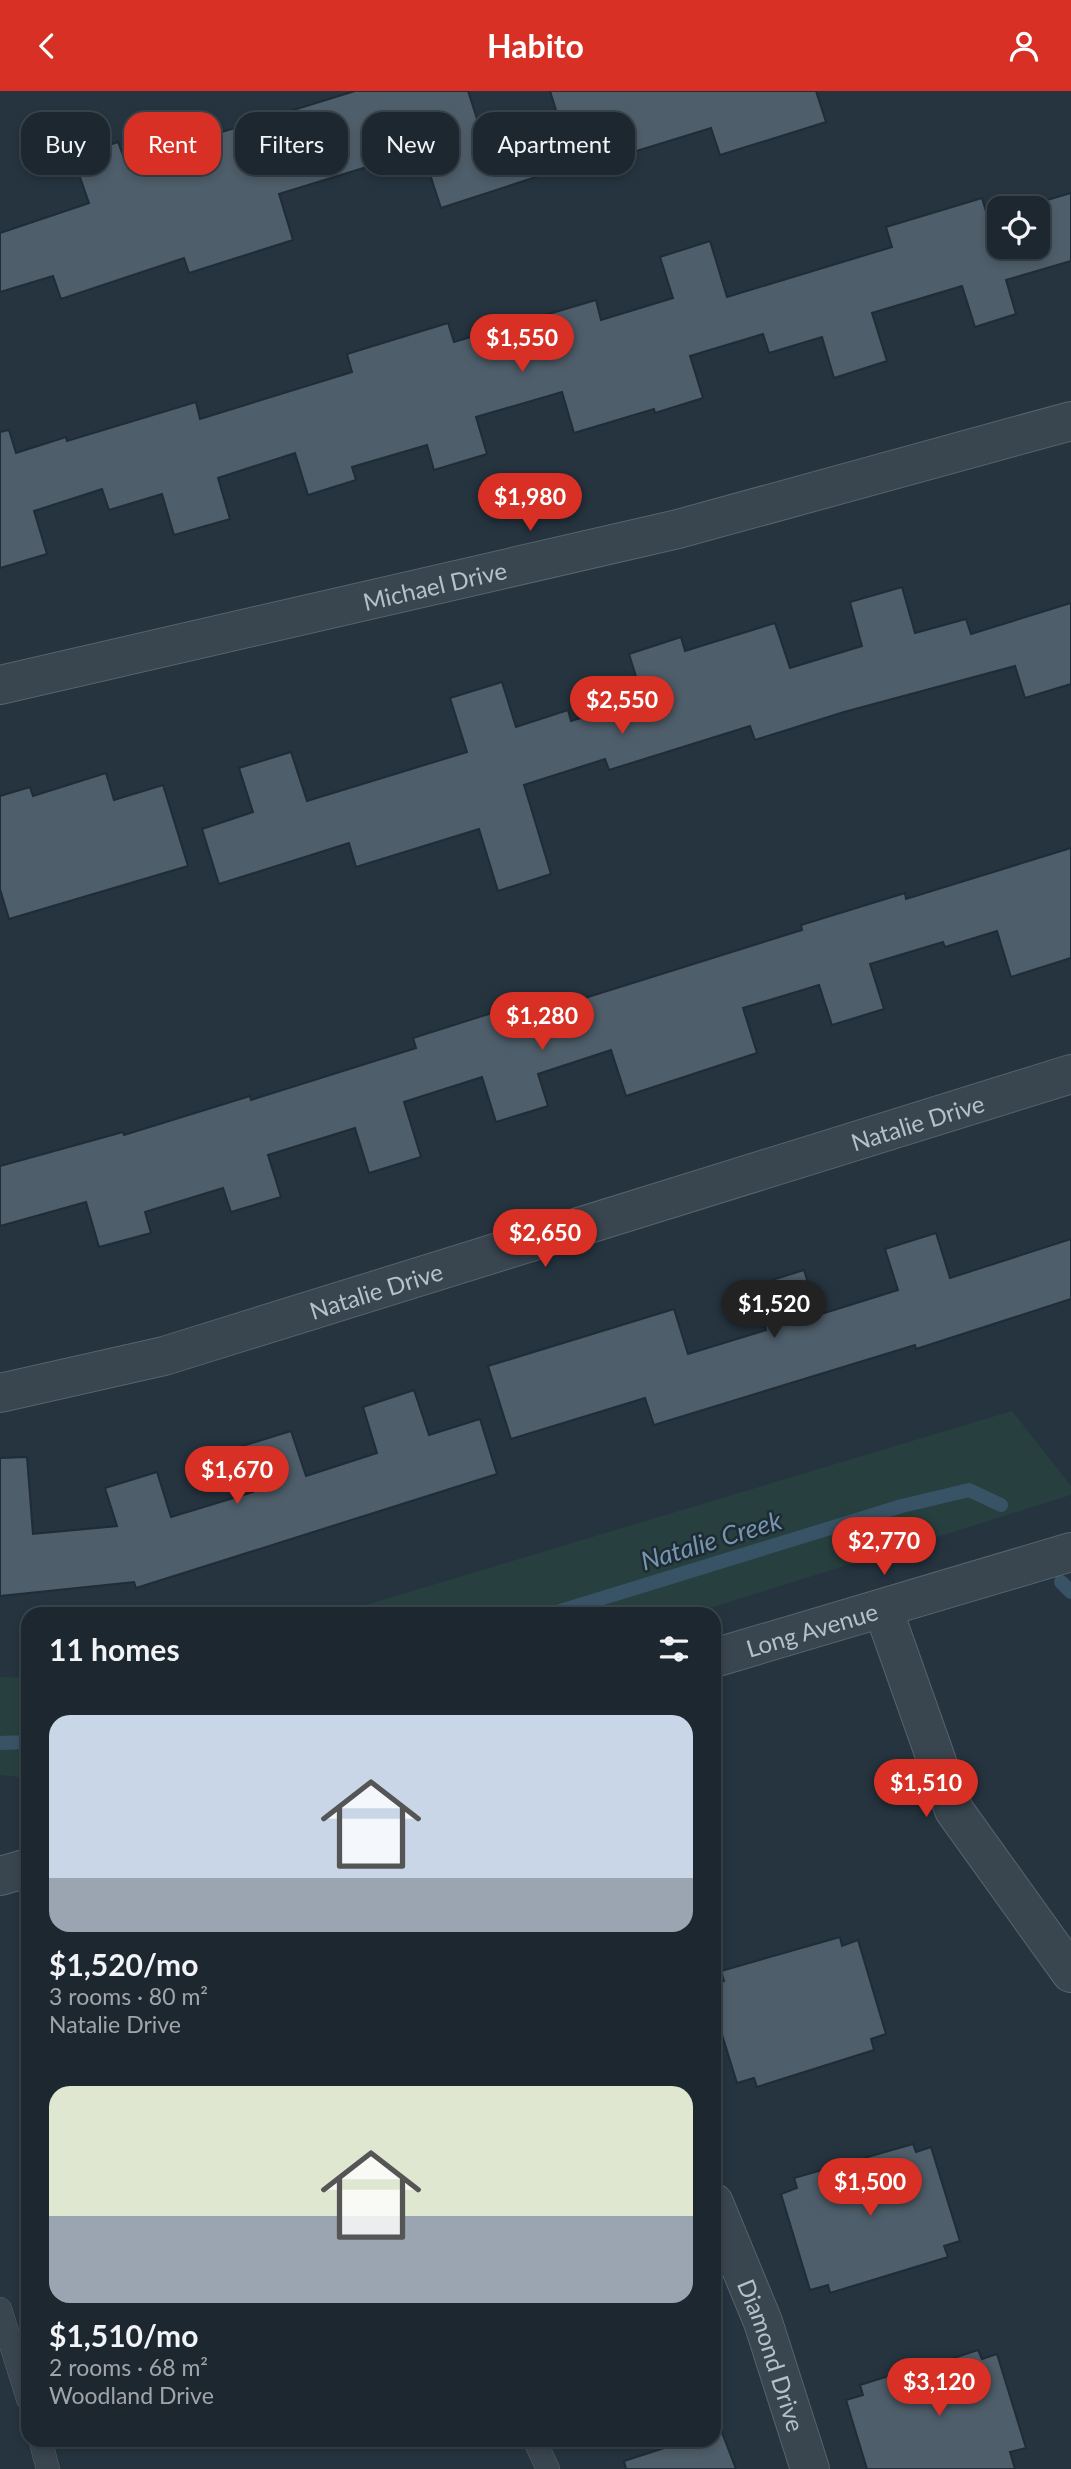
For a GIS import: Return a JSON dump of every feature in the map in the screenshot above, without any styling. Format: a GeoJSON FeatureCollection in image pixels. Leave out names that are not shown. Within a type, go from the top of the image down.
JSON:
{"type":"FeatureCollection","features":[{"type":"Feature","properties":{"kind":"street","name":"Michael Drive"},"geometry":{"type":"LineString","coordinates":[[0,685],[678,529],[1071,421]]}},
{"type":"Feature","properties":{"kind":"street","name":"Natalie Drive"},"geometry":{"type":"LineString","coordinates":[[0,1393],[164,1356],[1071,1074]]}},
{"type":"Feature","properties":{"kind":"street","name":"Long Avenue"},"geometry":{"type":"LineString","coordinates":[[721,1656],[1071,1552]]}},
{"type":"Feature","properties":{"kind":"street"},"geometry":{"type":"LineString","coordinates":[[883,1609],[954,1810],[1071,1973]]}},
{"type":"Feature","properties":{"kind":"street"},"geometry":{"type":"LineString","coordinates":[[0,1876],[21,1870]]}},
{"type":"Feature","properties":{"kind":"street","name":"Diamond Drive"},"geometry":{"type":"LineString","coordinates":[[721,2220],[763,2322],[810,2469]]}},
{"type":"Feature","properties":{"kind":"lane"},"geometry":{"type":"LineString","coordinates":[[0,2309],[21,2376]]}},
{"type":"Feature","properties":{"kind":"lane"},"geometry":{"type":"LineString","coordinates":[[42,2447],[48,2469]]}},
{"type":"Feature","properties":{"kind":"lane"},"geometry":{"type":"LineString","coordinates":[[538,2447],[548,2469]]}},
{"type":"Feature","properties":{"kind":"green space"},"geometry":{"type":"Polygon","coordinates":[[[1012,1411],[1071,1486],[1071,1495],[713,1607],[359,1607],[1012,1411]]]}},
{"type":"Feature","properties":{"kind":"green space"},"geometry":{"type":"Polygon","coordinates":[[[0,1677],[21,1678],[21,1777],[0,1775],[0,1677]]]}},
{"type":"Feature","properties":{"kind":"building"},"geometry":{"type":"Polygon","coordinates":[[[355,91],[468,91],[475,112],[473,175],[542,175],[441,208],[430,175],[459,175],[459,112],[362,112],[362,168],[348,173],[348,112],[287,112],[355,91]]]}},
{"type":"Feature","properties":{"kind":"building"},"geometry":{"type":"Polygon","coordinates":[[[550,91],[816,91],[826,122],[720,155],[711,128],[635,151],[635,112],[550,112],[556,110],[550,91]]]}},
{"type":"Feature","properties":{"kind":"building"},"geometry":{"type":"Polygon","coordinates":[[[235,128],[235,175],[341,175],[279,194],[293,240],[189,273],[184,258],[61,299],[53,276],[0,292],[0,233],[89,203],[79,175],[110,175],[110,145],[118,142],[124,158],[124,175],[221,175],[221,132],[235,128]]]}},
{"type":"Feature","properties":{"kind":"building"},"geometry":{"type":"Polygon","coordinates":[[[1071,193],[1071,261],[1006,280],[1016,314],[975,327],[962,286],[872,313],[887,361],[834,378],[822,337],[769,353],[763,334],[690,356],[703,398],[655,413],[654,409],[574,433],[562,392],[476,417],[487,454],[434,470],[427,445],[352,467],[356,480],[308,495],[295,453],[218,478],[230,519],[174,535],[162,494],[109,510],[102,489],[34,511],[47,554],[0,568],[0,432],[9,430],[16,453],[66,437],[67,441],[196,402],[200,419],[352,372],[347,354],[448,323],[454,342],[596,300],[601,320],[673,298],[660,257],[710,241],[727,297],[892,247],[886,227],[982,198],[987,215],[987,259],[1050,259],[1050,199],[1071,193]]]}},
{"type":"Feature","properties":{"kind":"building"},"geometry":{"type":"Polygon","coordinates":[[[902,587],[915,633],[966,619],[971,634],[1071,603],[1071,684],[1025,698],[1015,666],[844,712],[755,740],[750,726],[609,770],[605,759],[524,785],[551,874],[498,891],[479,829],[356,867],[349,843],[219,884],[202,829],[253,812],[239,768],[291,752],[307,801],[467,752],[450,698],[502,682],[516,727],[568,710],[571,721],[643,699],[629,654],[681,637],[685,651],[775,623],[790,668],[862,646],[850,602],[902,587]]]}},
{"type":"Feature","properties":{"kind":"building"},"geometry":{"type":"Polygon","coordinates":[[[106,773],[114,800],[163,785],[188,866],[9,919],[0,889],[0,796],[30,787],[33,796],[106,773]]]}},
{"type":"Feature","properties":{"kind":"building"},"geometry":{"type":"Polygon","coordinates":[[[1071,848],[1071,958],[1011,977],[997,931],[945,947],[943,942],[870,964],[884,1009],[832,1025],[819,985],[743,1008],[757,1053],[626,1096],[611,1050],[538,1074],[548,1106],[496,1122],[482,1077],[404,1102],[421,1157],[369,1173],[355,1128],[268,1155],[281,1197],[231,1212],[223,1188],[145,1212],[151,1233],[99,1247],[86,1202],[0,1226],[0,1166],[123,1132],[124,1135],[250,1096],[251,1100],[416,1048],[413,1038],[517,1005],[521,1018],[802,930],[801,925],[905,893],[906,899],[1071,848]]]}},
{"type":"Feature","properties":{"kind":"building"},"geometry":{"type":"Polygon","coordinates":[[[936,1233],[950,1278],[1071,1239],[1071,1299],[916,1349],[915,1345],[654,1425],[645,1398],[511,1439],[488,1366],[674,1309],[688,1354],[766,1330],[753,1286],[804,1270],[818,1315],[898,1290],[885,1249],[936,1233]]]}},
{"type":"Feature","properties":{"kind":"building"},"geometry":{"type":"Polygon","coordinates":[[[414,1390],[429,1435],[480,1419],[497,1474],[136,1588],[134,1582],[0,1596],[0,1458],[27,1457],[33,1534],[117,1526],[105,1488],[157,1472],[171,1517],[253,1492],[239,1447],[291,1431],[306,1476],[377,1453],[363,1407],[414,1390]]]}},
{"type":"Feature","properties":{"kind":"building"},"geometry":{"type":"Polygon","coordinates":[[[840,1937],[842,1946],[858,1940],[886,2034],[871,2039],[874,2050],[757,2087],[754,2078],[737,2083],[721,2032],[721,1982],[724,1981],[721,1971],[840,1937]]]}},
{"type":"Feature","properties":{"kind":"building"},"geometry":{"type":"Polygon","coordinates":[[[913,2144],[916,2152],[931,2147],[960,2241],[944,2246],[948,2257],[830,2293],[828,2285],[810,2290],[781,2194],[797,2188],[794,2178],[913,2144]]]}},
{"type":"Feature","properties":{"kind":"building"},"geometry":{"type":"Polygon","coordinates":[[[978,2350],[982,2359],[997,2354],[1026,2448],[1010,2452],[1015,2469],[867,2469],[846,2400],[863,2395],[860,2385],[898,2373],[899,2376],[978,2350]]]}},
{"type":"Feature","properties":{"kind":"building"},"geometry":{"type":"Polygon","coordinates":[[[721,2430],[736,2469],[626,2469],[624,2461],[667,2447],[721,2447],[721,2430]]]}},
{"type":"Feature","properties":{"kind":"waterway","name":"Natalie Creek"},"geometry":{"type":"LineString","coordinates":[[574,1607],[902,1506],[969,1490],[1001,1505]]}},
{"type":"Feature","properties":{"kind":"waterway","name":"Natalie Creek"},"geometry":{"type":"LineString","coordinates":[[1061,1582],[1071,1592]]}},
{"type":"Feature","properties":{"kind":"waterway","name":"Natalie Creek"},"geometry":{"type":"LineString","coordinates":[[0,1743],[21,1742]]}}]}
